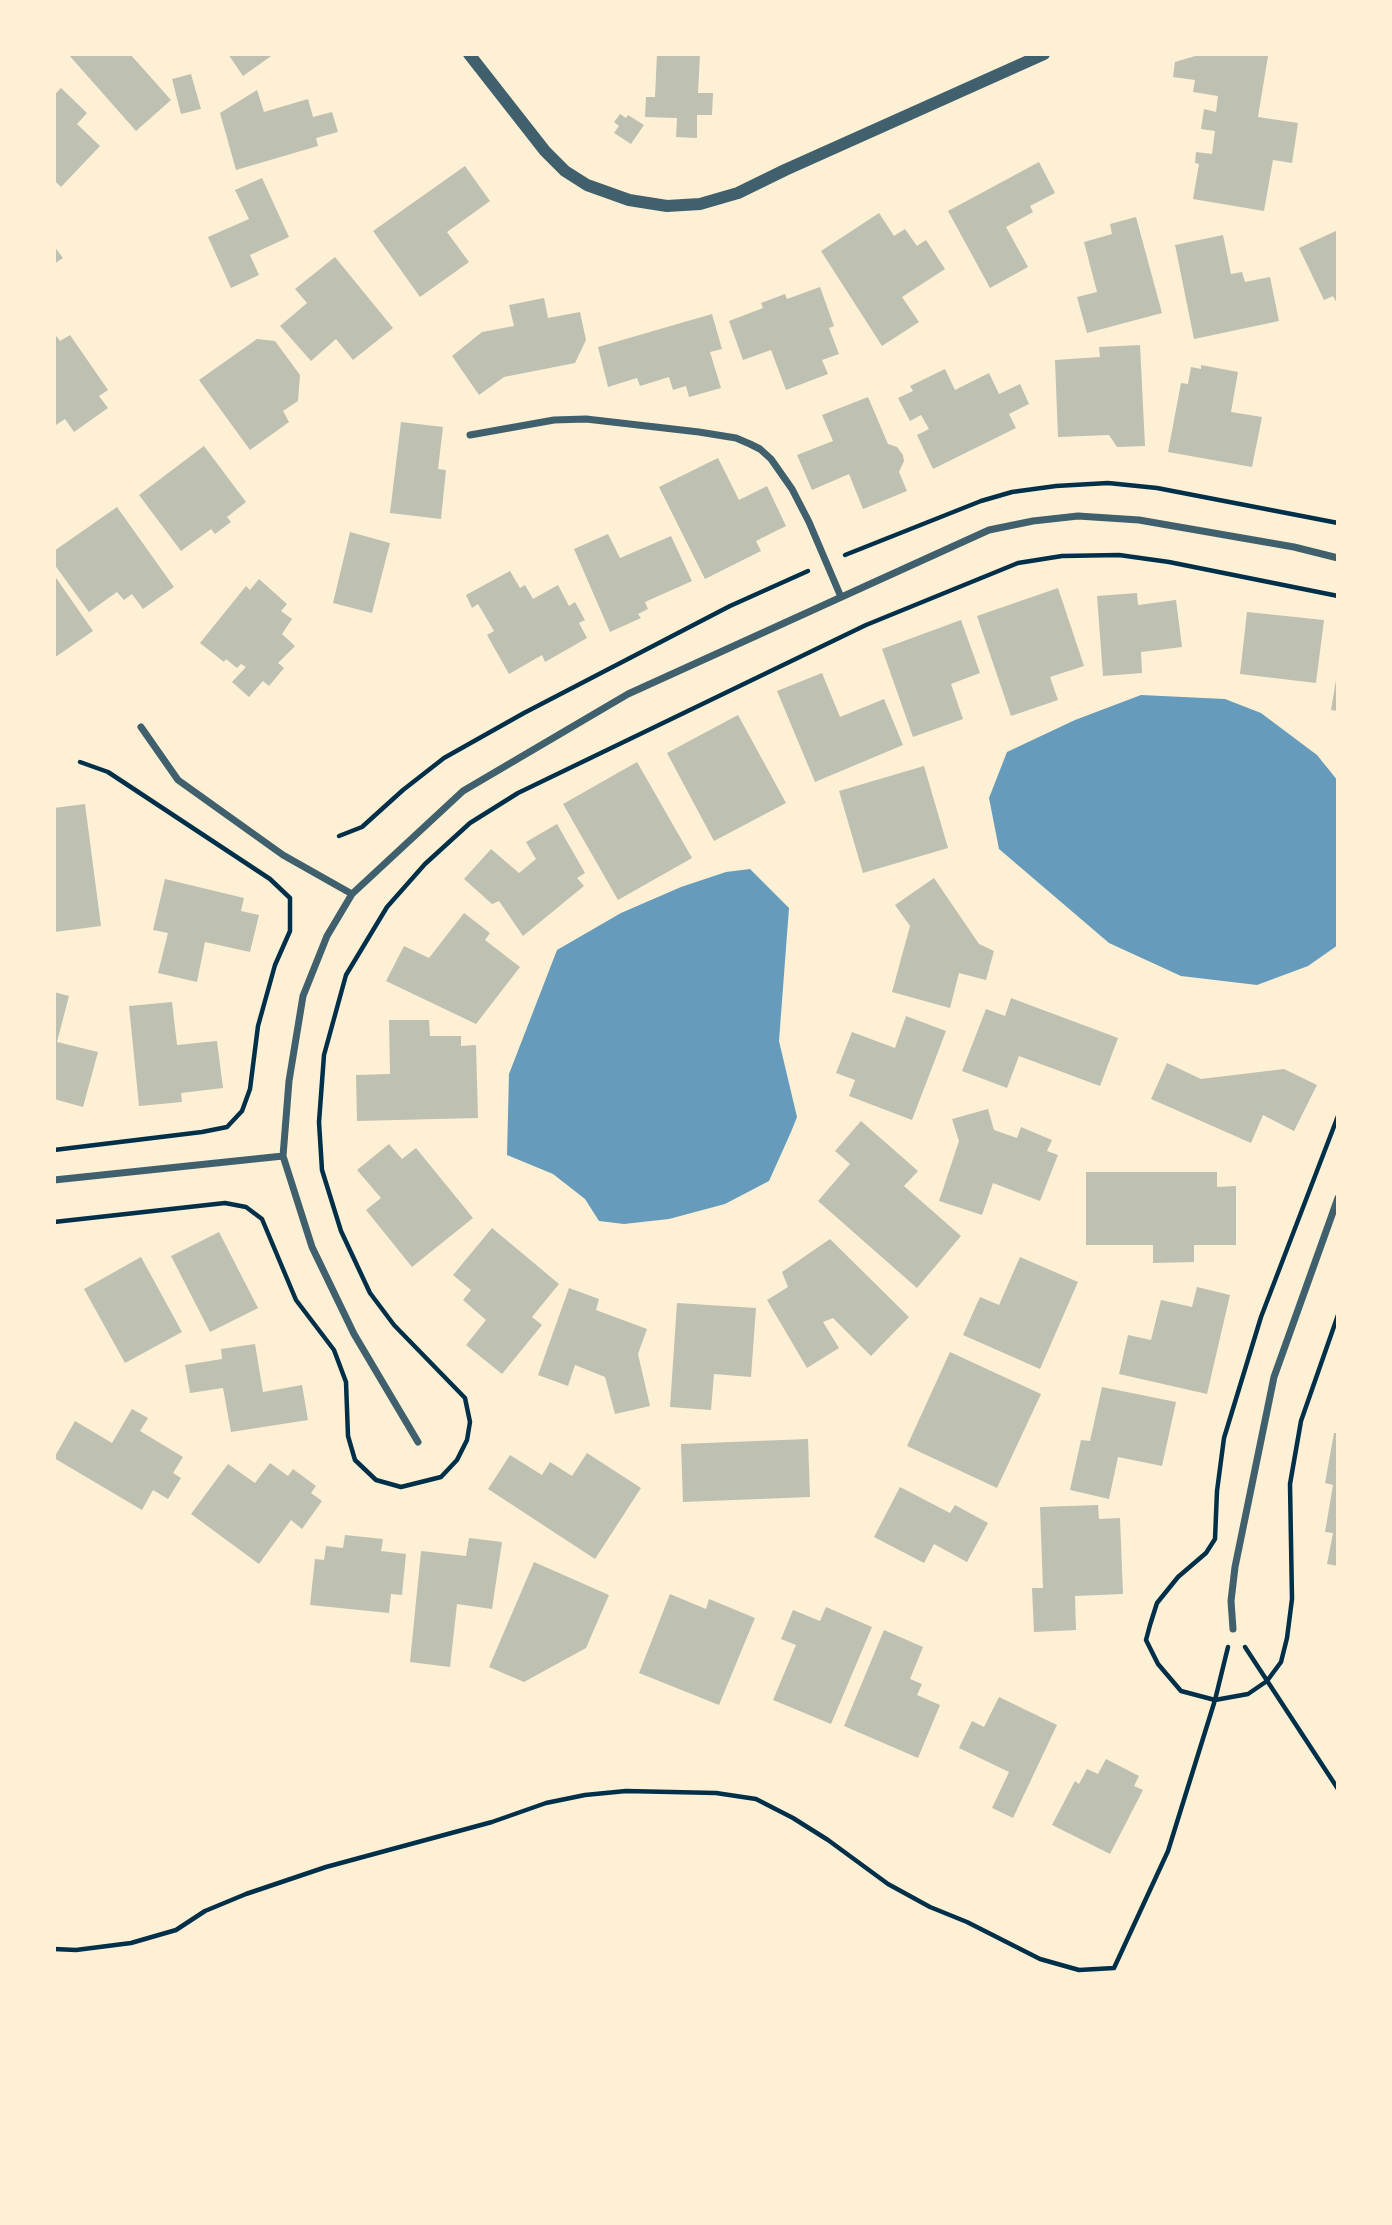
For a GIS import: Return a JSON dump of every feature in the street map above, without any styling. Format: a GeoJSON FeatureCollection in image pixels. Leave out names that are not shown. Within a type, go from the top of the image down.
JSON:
{"type":"FeatureCollection","features":[{"type":"Feature","properties":{"kind":"street"},"geometry":{"type":"LineString","coordinates":[[469,54],[545,151],[565,171],[587,185],[629,200],[667,206],[700,204],[737,193],[1044,54]]}},
{"type":"Feature","properties":{"kind":"street"},"geometry":{"type":"LineString","coordinates":[[470,435],[554,420],[586,419],[699,432],[750,444],[771,459],[792,489],[841,597]]}},
{"type":"Feature","properties":{"kind":"street"},"geometry":{"type":"LineString","coordinates":[[418,1443],[354,1334],[312,1247],[283,1156],[289,1081],[303,996],[327,936],[352,894],[463,791],[628,694],[989,530],[1078,516],[1139,520],[1294,547],[1338,558]]}},
{"type":"Feature","properties":{"kind":"street"},"geometry":{"type":"LineString","coordinates":[[141,727],[178,780],[283,855],[352,894]]}},
{"type":"Feature","properties":{"kind":"street"},"geometry":{"type":"LineString","coordinates":[[54,1180],[283,1156]]}},
{"type":"Feature","properties":{"kind":"street"},"geometry":{"type":"LineString","coordinates":[[1233,1629],[1231,1601],[1236,1567],[1274,1377],[1338,1198]]}},
{"type":"Feature","properties":{"kind":"path"},"geometry":{"type":"LineString","coordinates":[[54,1222],[225,1203],[246,1207],[262,1219],[296,1300],[334,1350],[346,1382],[348,1436],[355,1460],[376,1480],[401,1487],[441,1477],[457,1460],[467,1440],[470,1422],[465,1398],[394,1325],[370,1293],[341,1231],[322,1170],[319,1122],[324,1055],[346,975],[387,907],[425,864],[470,823],[518,793],[866,625],[1018,562],[1062,556],[1119,555],[1170,562],[1338,596]]}},
{"type":"Feature","properties":{"kind":"path"},"geometry":{"type":"LineString","coordinates":[[54,1150],[227,1127],[242,1111],[250,1089],[258,1026],[275,965],[290,931],[290,898],[270,879],[108,772],[80,762]]}},
{"type":"Feature","properties":{"kind":"path"},"geometry":{"type":"LineString","coordinates":[[1233,1629],[1338,1789]]}},
{"type":"Feature","properties":{"kind":"path"},"geometry":{"type":"LineString","coordinates":[[54,1949],[76,1950],[131,1943],[176,1930],[205,1911],[326,1867],[492,1822],[546,1803],[585,1795],[639,1791],[716,1793],[756,1799],[828,1840],[888,1884],[1040,1959],[1079,1970],[1114,1968],[1168,1851],[1215,1700],[1233,1629]]}},
{"type":"Feature","properties":{"kind":"water"},"geometry":{"type":"Polygon","coordinates":[[[1141,695],[1225,699],[1261,713],[1317,755],[1338,781],[1338,945],[1308,966],[1257,985],[1181,976],[1109,943],[999,849],[989,798],[1007,752],[1075,720],[1141,695]]]}},
{"type":"Feature","properties":{"kind":"water"},"geometry":{"type":"Polygon","coordinates":[[[750,869],[789,908],[779,1041],[797,1117],[791,1132],[769,1181],[725,1204],[669,1219],[624,1224],[599,1221],[585,1199],[553,1174],[507,1155],[509,1074],[557,950],[621,913],[681,887],[726,872],[750,869]]]}},
{"type":"Feature","properties":{"kind":"building"},"geometry":{"type":"Polygon","coordinates":[[[68,54],[130,54],[171,100],[136,131],[68,54]]]}},
{"type":"Feature","properties":{"kind":"building"},"geometry":{"type":"Polygon","coordinates":[[[228,54],[274,54],[243,76],[228,54]]]}},
{"type":"Feature","properties":{"kind":"building"},"geometry":{"type":"Polygon","coordinates":[[[657,54],[700,54],[698,93],[713,93],[712,115],[697,115],[697,138],[676,137],[677,118],[645,117],[646,97],[655,97],[657,54]]]}},
{"type":"Feature","properties":{"kind":"building"},"geometry":{"type":"Polygon","coordinates":[[[1202,54],[1268,56],[1258,117],[1298,123],[1292,163],[1273,160],[1264,211],[1193,199],[1199,164],[1195,163],[1196,152],[1212,154],[1215,131],[1201,129],[1204,109],[1216,112],[1218,96],[1193,92],[1195,80],[1173,77],[1175,62],[1202,54]]]}},
{"type":"Feature","properties":{"kind":"building"},"geometry":{"type":"Polygon","coordinates":[[[191,74],[201,109],[181,114],[172,79],[191,74]]]}},
{"type":"Feature","properties":{"kind":"building"},"geometry":{"type":"Polygon","coordinates":[[[61,88],[87,113],[77,124],[100,146],[61,187],[54,180],[54,95],[61,88]]]}},
{"type":"Feature","properties":{"kind":"building"},"geometry":{"type":"Polygon","coordinates":[[[257,90],[264,112],[308,99],[313,117],[332,112],[338,132],[316,138],[318,146],[236,170],[220,113],[257,90]]]}},
{"type":"Feature","properties":{"kind":"building"},"geometry":{"type":"Polygon","coordinates":[[[620,114],[626,118],[628,115],[644,125],[631,144],[614,133],[619,126],[614,122],[620,114]]]}},
{"type":"Feature","properties":{"kind":"building"},"geometry":{"type":"Polygon","coordinates":[[[1039,162],[1055,193],[1030,206],[1033,212],[1006,227],[1028,267],[990,288],[948,211],[1039,162]]]}},
{"type":"Feature","properties":{"kind":"building"},"geometry":{"type":"Polygon","coordinates":[[[465,166],[490,201],[447,232],[469,262],[420,297],[373,231],[465,166]]]}},
{"type":"Feature","properties":{"kind":"building"},"geometry":{"type":"Polygon","coordinates":[[[262,178],[289,237],[250,255],[259,275],[231,288],[208,237],[249,219],[235,190],[262,178]]]}},
{"type":"Feature","properties":{"kind":"building"},"geometry":{"type":"Polygon","coordinates":[[[879,213],[894,236],[905,229],[917,246],[926,240],[945,269],[902,297],[919,322],[882,346],[821,251],[879,213]]]}},
{"type":"Feature","properties":{"kind":"building"},"geometry":{"type":"Polygon","coordinates":[[[1136,217],[1162,313],[1087,333],[1077,297],[1097,292],[1084,242],[1112,234],[1110,224],[1136,217]]]}},
{"type":"Feature","properties":{"kind":"building"},"geometry":{"type":"Polygon","coordinates":[[[1338,230],[1338,305],[1333,296],[1324,300],[1299,248],[1338,230]]]}},
{"type":"Feature","properties":{"kind":"building"},"geometry":{"type":"Polygon","coordinates":[[[1223,235],[1231,274],[1242,272],[1245,282],[1270,277],[1279,321],[1194,339],[1175,245],[1223,235]]]}},
{"type":"Feature","properties":{"kind":"building"},"geometry":{"type":"Polygon","coordinates":[[[54,246],[63,258],[54,264],[54,246]]]}},
{"type":"Feature","properties":{"kind":"building"},"geometry":{"type":"Polygon","coordinates":[[[335,257],[393,328],[353,360],[336,339],[311,361],[280,326],[307,303],[295,289],[335,257]]]}},
{"type":"Feature","properties":{"kind":"building"},"geometry":{"type":"Polygon","coordinates":[[[820,287],[834,326],[829,328],[839,354],[822,360],[828,374],[786,390],[771,350],[743,360],[729,321],[763,308],[761,303],[785,294],[787,299],[820,287]]]}},
{"type":"Feature","properties":{"kind":"building"},"geometry":{"type":"Polygon","coordinates":[[[544,298],[548,318],[580,312],[586,340],[575,363],[504,377],[479,395],[452,356],[482,332],[514,326],[509,305],[544,298]]]}},
{"type":"Feature","properties":{"kind":"building"},"geometry":{"type":"Polygon","coordinates":[[[712,314],[722,349],[710,352],[721,388],[689,397],[686,386],[673,390],[669,377],[640,386],[637,378],[608,387],[598,347],[712,314]]]}},
{"type":"Feature","properties":{"kind":"building"},"geometry":{"type":"Polygon","coordinates":[[[54,333],[60,341],[70,335],[108,390],[99,396],[108,408],[74,432],[65,419],[56,425],[54,422],[54,333]]]}},
{"type":"Feature","properties":{"kind":"building"},"geometry":{"type":"Polygon","coordinates":[[[257,339],[275,341],[300,375],[298,401],[283,411],[289,422],[250,450],[199,380],[257,339]]]}},
{"type":"Feature","properties":{"kind":"building"},"geometry":{"type":"Polygon","coordinates":[[[1140,345],[1145,446],[1117,447],[1109,435],[1058,437],[1055,360],[1100,357],[1099,347],[1140,345]]]}},
{"type":"Feature","properties":{"kind":"building"},"geometry":{"type":"Polygon","coordinates":[[[1201,365],[1238,372],[1231,412],[1262,417],[1252,467],[1168,452],[1181,383],[1188,384],[1191,367],[1201,369],[1201,365]]]}},
{"type":"Feature","properties":{"kind":"building"},"geometry":{"type":"Polygon","coordinates":[[[945,369],[955,390],[989,373],[999,394],[1020,384],[1029,404],[1009,414],[1016,428],[933,469],[917,435],[929,429],[921,415],[910,421],[898,398],[913,391],[910,386],[945,369]]]}},
{"type":"Feature","properties":{"kind":"building"},"geometry":{"type":"Polygon","coordinates":[[[868,397],[888,444],[897,447],[903,455],[904,461],[899,472],[907,491],[863,509],[849,474],[812,490],[797,455],[833,441],[822,415],[868,397]]]}},
{"type":"Feature","properties":{"kind":"building"},"geometry":{"type":"Polygon","coordinates":[[[401,422],[443,427],[438,469],[446,470],[441,519],[390,513],[401,422]]]}},
{"type":"Feature","properties":{"kind":"building"},"geometry":{"type":"Polygon","coordinates":[[[204,446],[246,502],[227,517],[231,522],[215,534],[211,529],[181,551],[139,495],[204,446]]]}},
{"type":"Feature","properties":{"kind":"building"},"geometry":{"type":"Polygon","coordinates":[[[718,458],[739,500],[767,486],[786,526],[756,541],[761,551],[705,579],[659,487],[718,458]]]}},
{"type":"Feature","properties":{"kind":"building"},"geometry":{"type":"Polygon","coordinates":[[[117,507],[174,587],[143,609],[132,594],[124,600],[117,592],[89,612],[54,564],[54,551],[117,507]]]}},
{"type":"Feature","properties":{"kind":"building"},"geometry":{"type":"Polygon","coordinates":[[[350,532],[390,543],[372,613],[333,603],[350,532]]]}},
{"type":"Feature","properties":{"kind":"building"},"geometry":{"type":"Polygon","coordinates":[[[608,534],[620,558],[671,536],[692,581],[645,602],[648,609],[638,614],[641,618],[610,632],[574,549],[608,534]]]}},
{"type":"Feature","properties":{"kind":"building"},"geometry":{"type":"Polygon","coordinates":[[[510,571],[520,588],[525,585],[533,599],[558,585],[569,606],[575,602],[585,620],[579,623],[587,638],[545,662],[542,655],[509,674],[487,635],[494,631],[478,604],[472,608],[466,595],[510,571]]]}},
{"type":"Feature","properties":{"kind":"building"},"geometry":{"type":"Polygon","coordinates":[[[54,575],[93,631],[54,658],[54,575]]]}},
{"type":"Feature","properties":{"kind":"building"},"geometry":{"type":"Polygon","coordinates":[[[259,579],[287,604],[281,611],[292,619],[282,634],[295,646],[278,663],[284,668],[269,686],[263,681],[249,697],[232,682],[246,667],[241,664],[237,668],[226,659],[224,662],[200,643],[246,586],[250,590],[259,579]]]}},
{"type":"Feature","properties":{"kind":"building"},"geometry":{"type":"Polygon","coordinates":[[[1058,588],[1084,666],[1050,677],[1058,700],[1011,716],[977,616],[1058,588]]]}},
{"type":"Feature","properties":{"kind":"building"},"geometry":{"type":"Polygon","coordinates":[[[1137,593],[1138,605],[1176,600],[1182,647],[1141,652],[1142,673],[1103,676],[1097,596],[1137,593]]]}},
{"type":"Feature","properties":{"kind":"building"},"geometry":{"type":"Polygon","coordinates":[[[1247,612],[1324,620],[1316,683],[1240,674],[1247,612]]]}},
{"type":"Feature","properties":{"kind":"building"},"geometry":{"type":"Polygon","coordinates":[[[961,620],[980,673],[951,684],[963,719],[913,737],[882,649],[961,620]]]}},
{"type":"Feature","properties":{"kind":"building"},"geometry":{"type":"Polygon","coordinates":[[[822,673],[840,717],[884,699],[903,745],[815,782],[777,691],[822,673]]]}},
{"type":"Feature","properties":{"kind":"building"},"geometry":{"type":"Polygon","coordinates":[[[1338,680],[1338,711],[1331,710],[1338,680]]]}},
{"type":"Feature","properties":{"kind":"building"},"geometry":{"type":"Polygon","coordinates":[[[738,715],[786,803],[714,841],[667,753],[738,715]]]}},
{"type":"Feature","properties":{"kind":"building"},"geometry":{"type":"Polygon","coordinates":[[[637,762],[692,858],[618,900],[563,804],[637,762]]]}},
{"type":"Feature","properties":{"kind":"building"},"geometry":{"type":"Polygon","coordinates":[[[924,766],[948,848],[863,873],[839,791],[924,766]]]}},
{"type":"Feature","properties":{"kind":"building"},"geometry":{"type":"Polygon","coordinates":[[[85,804],[101,926],[54,932],[54,808],[85,804]]]}},
{"type":"Feature","properties":{"kind":"building"},"geometry":{"type":"Polygon","coordinates":[[[557,824],[585,873],[577,878],[584,886],[523,936],[499,901],[492,904],[464,879],[491,849],[519,873],[536,859],[526,842],[557,824]]]}},
{"type":"Feature","properties":{"kind":"building"},"geometry":{"type":"Polygon","coordinates":[[[934,878],[979,944],[994,951],[986,980],[959,973],[950,1008],[892,992],[910,926],[895,905],[934,878]]]}},
{"type":"Feature","properties":{"kind":"building"},"geometry":{"type":"Polygon","coordinates":[[[165,879],[244,898],[241,911],[259,915],[250,952],[205,942],[197,982],[158,973],[168,933],[153,930],[165,879]]]}},
{"type":"Feature","properties":{"kind":"building"},"geometry":{"type":"Polygon","coordinates":[[[464,913],[490,933],[485,940],[520,967],[476,1024],[386,981],[404,946],[429,958],[464,913]]]}},
{"type":"Feature","properties":{"kind":"building"},"geometry":{"type":"Polygon","coordinates":[[[54,992],[69,996],[57,1042],[98,1052],[83,1107],[54,1099],[54,992]]]}},
{"type":"Feature","properties":{"kind":"building"},"geometry":{"type":"Polygon","coordinates":[[[1011,998],[1118,1038],[1100,1086],[1019,1056],[1007,1088],[962,1071],[986,1009],[1005,1016],[1011,998]]]}},
{"type":"Feature","properties":{"kind":"building"},"geometry":{"type":"Polygon","coordinates":[[[172,1002],[177,1045],[217,1041],[223,1088],[181,1093],[182,1102],[139,1106],[129,1006],[172,1002]]]}},
{"type":"Feature","properties":{"kind":"building"},"geometry":{"type":"Polygon","coordinates":[[[906,1016],[946,1031],[912,1120],[849,1096],[855,1080],[836,1073],[852,1032],[895,1048],[906,1016]]]}},
{"type":"Feature","properties":{"kind":"building"},"geometry":{"type":"Polygon","coordinates":[[[389,1020],[429,1020],[430,1036],[461,1036],[461,1046],[476,1045],[478,1118],[357,1121],[356,1075],[390,1074],[389,1020]]]}},
{"type":"Feature","properties":{"kind":"building"},"geometry":{"type":"Polygon","coordinates":[[[1167,1063],[1201,1079],[1284,1069],[1317,1085],[1294,1131],[1263,1115],[1251,1143],[1151,1099],[1167,1063]]]}},
{"type":"Feature","properties":{"kind":"building"},"geometry":{"type":"Polygon","coordinates":[[[988,1109],[994,1130],[1017,1138],[1021,1127],[1052,1140],[1047,1151],[1058,1155],[1040,1201],[993,1183],[982,1215],[939,1201],[959,1141],[952,1119],[988,1109]]]}},
{"type":"Feature","properties":{"kind":"building"},"geometry":{"type":"Polygon","coordinates":[[[861,1121],[918,1171],[904,1186],[961,1236],[917,1288],[818,1201],[850,1164],[835,1151],[861,1121]]]}},
{"type":"Feature","properties":{"kind":"building"},"geometry":{"type":"Polygon","coordinates":[[[389,1144],[402,1159],[416,1148],[473,1218],[412,1267],[366,1210],[381,1198],[357,1170],[389,1144]]]}},
{"type":"Feature","properties":{"kind":"building"},"geometry":{"type":"Polygon","coordinates":[[[1086,1172],[1217,1172],[1217,1187],[1236,1186],[1236,1245],[1194,1245],[1194,1262],[1153,1263],[1153,1245],[1086,1245],[1086,1172]]]}},
{"type":"Feature","properties":{"kind":"building"},"geometry":{"type":"Polygon","coordinates":[[[492,1228],[559,1284],[532,1317],[542,1325],[502,1374],[466,1345],[486,1320],[463,1300],[471,1290],[453,1275],[492,1228]]]}},
{"type":"Feature","properties":{"kind":"building"},"geometry":{"type":"Polygon","coordinates":[[[219,1232],[258,1308],[210,1332],[171,1256],[219,1232]]]}},
{"type":"Feature","properties":{"kind":"building"},"geometry":{"type":"Polygon","coordinates":[[[830,1239],[909,1317],[871,1356],[833,1318],[823,1322],[839,1348],[807,1368],[767,1300],[788,1287],[782,1272],[830,1239]]]}},
{"type":"Feature","properties":{"kind":"building"},"geometry":{"type":"Polygon","coordinates":[[[141,1257],[182,1332],[125,1363],[84,1289],[141,1257]]]}},
{"type":"Feature","properties":{"kind":"building"},"geometry":{"type":"Polygon","coordinates":[[[1020,1257],[1078,1282],[1040,1369],[963,1335],[980,1297],[999,1305],[1020,1257]]]}},
{"type":"Feature","properties":{"kind":"building"},"geometry":{"type":"Polygon","coordinates":[[[1197,1287],[1230,1295],[1207,1394],[1119,1374],[1128,1335],[1151,1340],[1161,1300],[1192,1307],[1197,1287]]]}},
{"type":"Feature","properties":{"kind":"building"},"geometry":{"type":"Polygon","coordinates":[[[569,1288],[599,1299],[596,1310],[647,1329],[638,1354],[650,1406],[615,1414],[605,1377],[575,1365],[568,1386],[538,1375],[569,1288]]]}},
{"type":"Feature","properties":{"kind":"building"},"geometry":{"type":"Polygon","coordinates":[[[677,1303],[756,1308],[751,1377],[714,1374],[711,1410],[670,1407],[677,1303]]]}},
{"type":"Feature","properties":{"kind":"building"},"geometry":{"type":"Polygon","coordinates":[[[255,1344],[263,1392],[302,1385],[308,1420],[231,1432],[223,1388],[190,1393],[185,1365],[222,1359],[221,1349],[255,1344]]]}},
{"type":"Feature","properties":{"kind":"building"},"geometry":{"type":"Polygon","coordinates":[[[950,1352],[1041,1394],[997,1488],[907,1446],[950,1352]]]}},
{"type":"Feature","properties":{"kind":"building"},"geometry":{"type":"Polygon","coordinates":[[[1102,1387],[1176,1402],[1162,1466],[1118,1457],[1109,1499],[1070,1490],[1081,1440],[1090,1441],[1102,1387]]]}},
{"type":"Feature","properties":{"kind":"building"},"geometry":{"type":"Polygon","coordinates":[[[132,1409],[148,1418],[140,1431],[183,1457],[173,1473],[181,1478],[168,1499],[153,1490],[142,1510],[54,1458],[75,1421],[112,1443],[132,1409]]]}},
{"type":"Feature","properties":{"kind":"building"},"geometry":{"type":"Polygon","coordinates":[[[1334,1433],[1338,1433],[1338,1566],[1327,1564],[1333,1533],[1325,1532],[1333,1485],[1325,1483],[1334,1433]]]}},
{"type":"Feature","properties":{"kind":"building"},"geometry":{"type":"Polygon","coordinates":[[[808,1439],[810,1497],[683,1502],[681,1444],[808,1439]]]}},
{"type":"Feature","properties":{"kind":"building"},"geometry":{"type":"Polygon","coordinates":[[[587,1453],[641,1488],[595,1559],[488,1489],[510,1455],[542,1475],[550,1462],[572,1476],[587,1453]]]}},
{"type":"Feature","properties":{"kind":"building"},"geometry":{"type":"Polygon","coordinates":[[[270,1463],[288,1476],[293,1469],[316,1486],[311,1493],[322,1501],[302,1529],[291,1520],[259,1564],[191,1514],[228,1464],[255,1483],[270,1463]]]}},
{"type":"Feature","properties":{"kind":"building"},"geometry":{"type":"Polygon","coordinates":[[[900,1487],[950,1513],[955,1505],[988,1523],[967,1562],[934,1544],[924,1563],[874,1537],[900,1487]]]}},
{"type":"Feature","properties":{"kind":"building"},"geometry":{"type":"Polygon","coordinates":[[[1098,1505],[1099,1519],[1120,1518],[1123,1594],[1075,1596],[1076,1630],[1034,1632],[1032,1588],[1043,1588],[1040,1507],[1098,1505]]]}},
{"type":"Feature","properties":{"kind":"building"},"geometry":{"type":"Polygon","coordinates":[[[345,1535],[383,1539],[381,1551],[406,1554],[402,1595],[391,1594],[389,1613],[310,1605],[315,1559],[324,1560],[326,1546],[343,1548],[345,1535]]]}},
{"type":"Feature","properties":{"kind":"building"},"geometry":{"type":"Polygon","coordinates":[[[469,1538],[502,1542],[492,1609],[457,1604],[450,1667],[410,1662],[421,1551],[466,1556],[469,1538]]]}},
{"type":"Feature","properties":{"kind":"building"},"geometry":{"type":"Polygon","coordinates":[[[534,1562],[609,1595],[586,1648],[524,1682],[489,1667],[534,1562]]]}},
{"type":"Feature","properties":{"kind":"building"},"geometry":{"type":"Polygon","coordinates":[[[670,1594],[706,1609],[709,1599],[755,1618],[719,1705],[639,1673],[670,1594]]]}},
{"type":"Feature","properties":{"kind":"building"},"geometry":{"type":"Polygon","coordinates":[[[826,1607],[872,1627],[831,1724],[773,1700],[796,1645],[781,1639],[793,1610],[820,1621],[826,1607]]]}},
{"type":"Feature","properties":{"kind":"building"},"geometry":{"type":"Polygon","coordinates":[[[884,1630],[923,1647],[910,1679],[922,1684],[917,1695],[940,1705],[918,1758],[844,1726],[884,1630]]]}},
{"type":"Feature","properties":{"kind":"building"},"geometry":{"type":"Polygon","coordinates":[[[999,1697],[1057,1725],[1013,1818],[992,1808],[1009,1772],[959,1748],[972,1721],[984,1727],[999,1697]]]}},
{"type":"Feature","properties":{"kind":"building"},"geometry":{"type":"Polygon","coordinates":[[[1106,1759],[1139,1776],[1134,1786],[1143,1790],[1110,1854],[1052,1825],[1075,1781],[1079,1784],[1087,1769],[1098,1774],[1106,1759]]]}}]}
